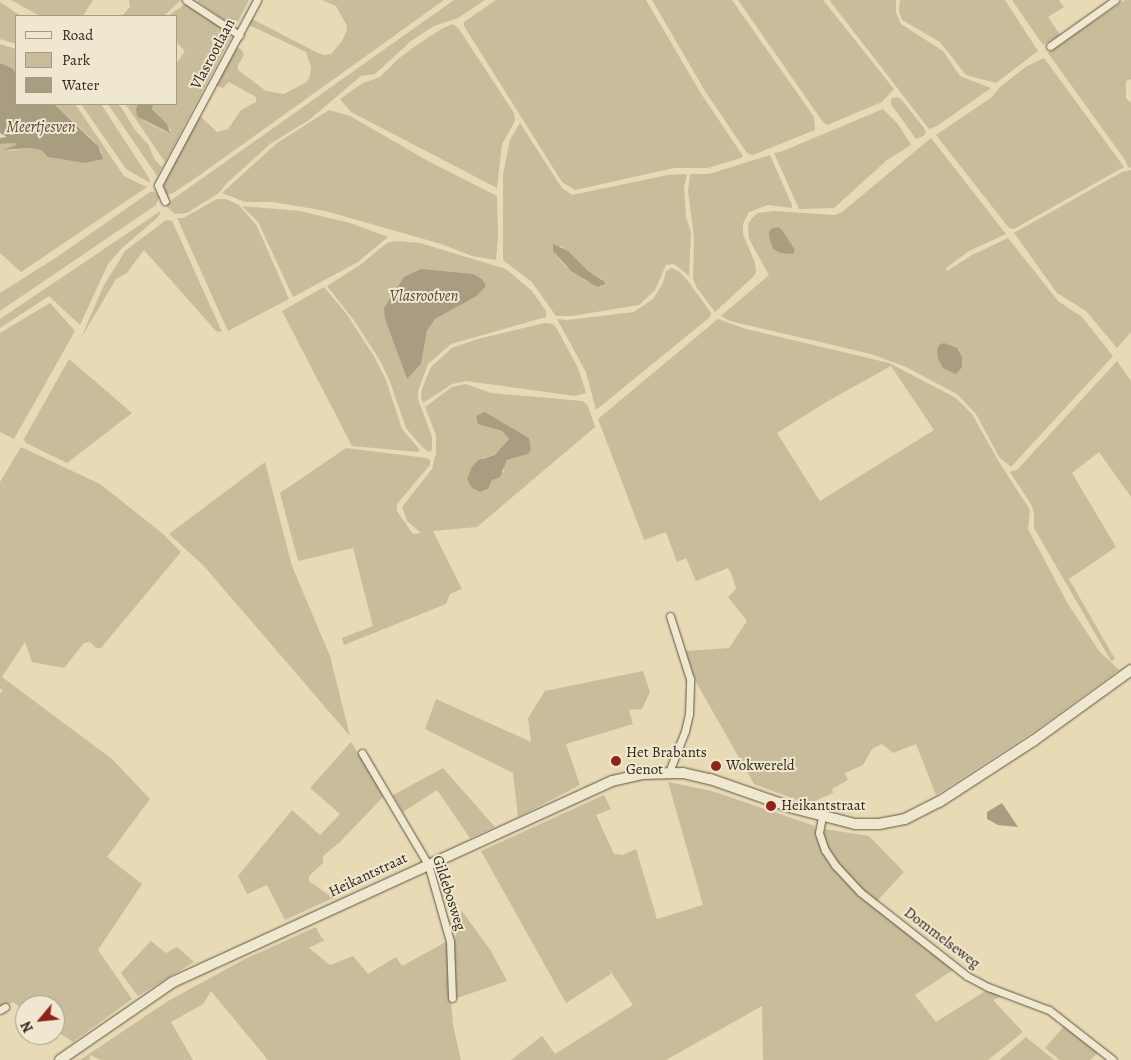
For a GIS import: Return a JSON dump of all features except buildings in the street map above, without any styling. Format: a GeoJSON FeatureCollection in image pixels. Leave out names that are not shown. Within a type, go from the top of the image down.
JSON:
{"type":"FeatureCollection","features":[{"type":"Feature","properties":{"kind":"street"},"geometry":{"type":"LineString","coordinates":[[186,0],[239,35]]}},
{"type":"Feature","properties":{"kind":"street","name":"Vlasrootlaan"},"geometry":{"type":"LineString","coordinates":[[165,201],[158,185],[257,0]]}},
{"type":"Feature","properties":{"kind":"street"},"geometry":{"type":"LineString","coordinates":[[1050,46],[1115,0]]}},
{"type":"Feature","properties":{"kind":"street"},"geometry":{"type":"LineString","coordinates":[[669,772],[685,731],[689,714],[690,679],[670,616]]}},
{"type":"Feature","properties":{"kind":"street","name":"Heikantstraat"},"geometry":{"type":"LineString","coordinates":[[60,1060],[173,982],[428,864],[470,848],[612,781],[642,774],[669,772],[710,779],[822,817],[855,824],[879,824],[906,819],[1033,742],[1131,670]]}},
{"type":"Feature","properties":{"kind":"street","name":"Gildebosweg"},"geometry":{"type":"LineString","coordinates":[[362,753],[428,864],[450,941],[452,998]]}},
{"type":"Feature","properties":{"kind":"street","name":"Dommelseweg"},"geometry":{"type":"LineString","coordinates":[[822,817],[819,833],[825,850],[835,865],[860,892],[967,976],[988,987],[1049,1010],[1113,1060]]}},
{"type":"Feature","properties":{"kind":"street","name":"Heikantstraat"},"geometry":{"type":"LineString","coordinates":[[65,1060],[94,1036]]}},
{"type":"Feature","properties":{"kind":"green space"},"geometry":{"type":"Polygon","coordinates":[[[11,0],[93,0],[84,15],[38,15],[11,0]]]}},
{"type":"Feature","properties":{"kind":"green space"},"geometry":{"type":"Polygon","coordinates":[[[129,0],[181,0],[165,15],[123,15],[130,7],[129,0]]]}},
{"type":"Feature","properties":{"kind":"green space"},"geometry":{"type":"Polygon","coordinates":[[[198,0],[249,0],[235,27],[198,2],[198,0]]]}},
{"type":"Feature","properties":{"kind":"green space"},"geometry":{"type":"Polygon","coordinates":[[[322,0],[444,0],[197,177],[173,193],[166,195],[164,185],[168,172],[199,115],[217,132],[228,129],[241,110],[256,102],[256,97],[229,82],[223,88],[215,85],[235,46],[242,50],[244,55],[238,65],[238,70],[266,91],[284,94],[307,82],[310,76],[311,67],[306,52],[247,24],[250,18],[316,52],[324,55],[331,54],[342,41],[347,30],[346,24],[336,6],[322,0]]]}},
{"type":"Feature","properties":{"kind":"green space"},"geometry":{"type":"Polygon","coordinates":[[[454,0],[485,0],[458,18],[434,26],[411,41],[375,74],[361,76],[309,120],[270,144],[227,183],[219,193],[187,213],[175,214],[167,207],[166,204],[454,0]]]}},
{"type":"Feature","properties":{"kind":"green space"},"geometry":{"type":"Polygon","coordinates":[[[496,0],[646,0],[700,92],[743,156],[708,168],[674,168],[575,190],[562,182],[464,26],[464,22],[496,0]]]}},
{"type":"Feature","properties":{"kind":"green space"},"geometry":{"type":"Polygon","coordinates":[[[652,0],[732,0],[814,117],[815,130],[753,155],[747,153],[705,91],[652,0]]]}},
{"type":"Feature","properties":{"kind":"green space"},"geometry":{"type":"Polygon","coordinates":[[[738,0],[823,0],[894,89],[882,102],[827,125],[823,122],[738,0]]]}},
{"type":"Feature","properties":{"kind":"green space"},"geometry":{"type":"Polygon","coordinates":[[[896,0],[896,13],[901,24],[943,51],[960,76],[991,88],[937,126],[929,129],[830,1],[896,0]]]}},
{"type":"Feature","properties":{"kind":"green space"},"geometry":{"type":"Polygon","coordinates":[[[900,0],[1005,0],[1038,51],[996,83],[966,75],[940,42],[902,20],[899,11],[900,0]]]}},
{"type":"Feature","properties":{"kind":"green space"},"geometry":{"type":"Polygon","coordinates":[[[1012,0],[1059,0],[1064,7],[1048,17],[1060,35],[1043,45],[1012,0]]]}},
{"type":"Feature","properties":{"kind":"green space"},"geometry":{"type":"Polygon","coordinates":[[[1125,0],[1131,0],[1131,79],[1126,81],[1126,98],[1131,103],[1131,168],[1128,167],[1125,160],[1048,53],[1125,0]]]}},
{"type":"Feature","properties":{"kind":"green space"},"geometry":{"type":"Polygon","coordinates":[[[0,2],[20,15],[15,15],[15,44],[0,39],[0,2]]]}},
{"type":"Feature","properties":{"kind":"green space"},"geometry":{"type":"Polygon","coordinates":[[[185,4],[231,33],[231,37],[165,162],[126,105],[136,105],[144,121],[166,132],[171,131],[152,108],[153,105],[178,105],[178,61],[185,51],[178,44],[178,15],[169,15],[185,4]]]}},
{"type":"Feature","properties":{"kind":"green space"},"geometry":{"type":"Polygon","coordinates":[[[453,24],[459,29],[514,113],[515,121],[502,144],[497,188],[351,112],[340,99],[363,83],[380,77],[398,59],[417,45],[441,29],[453,24]]]}},
{"type":"Feature","properties":{"kind":"green space"},"geometry":{"type":"Polygon","coordinates":[[[0,44],[15,49],[15,72],[12,68],[0,63],[0,44]]]}},
{"type":"Feature","properties":{"kind":"green space"},"geometry":{"type":"Polygon","coordinates":[[[1044,58],[1124,167],[1014,229],[1009,228],[936,135],[992,97],[1000,87],[1027,66],[1044,58]]]}},
{"type":"Feature","properties":{"kind":"green space"},"geometry":{"type":"Polygon","coordinates":[[[897,97],[901,99],[924,128],[926,133],[923,136],[916,139],[891,104],[891,99],[897,97]]]}},
{"type":"Feature","properties":{"kind":"green space"},"geometry":{"type":"Polygon","coordinates":[[[55,105],[76,105],[124,176],[147,187],[21,272],[0,253],[0,144],[15,143],[16,146],[7,151],[29,148],[41,150],[47,156],[85,163],[102,153],[94,141],[55,105]]]}},
{"type":"Feature","properties":{"kind":"green space"},"geometry":{"type":"Polygon","coordinates":[[[82,105],[102,105],[149,178],[150,183],[126,169],[82,105]]]}},
{"type":"Feature","properties":{"kind":"green space"},"geometry":{"type":"Polygon","coordinates":[[[109,105],[118,105],[121,107],[135,130],[148,144],[155,160],[162,167],[157,176],[109,105]]]}},
{"type":"Feature","properties":{"kind":"green space"},"geometry":{"type":"Polygon","coordinates":[[[883,109],[898,124],[911,145],[887,160],[834,208],[799,209],[774,153],[783,151],[883,109]]]}},
{"type":"Feature","properties":{"kind":"green space"},"geometry":{"type":"Polygon","coordinates":[[[329,110],[350,116],[428,161],[497,196],[498,238],[496,260],[472,256],[441,244],[326,211],[273,202],[245,202],[222,193],[277,143],[329,110]]]}},
{"type":"Feature","properties":{"kind":"green space"},"geometry":{"type":"Polygon","coordinates":[[[520,123],[562,188],[572,195],[668,175],[687,174],[684,187],[686,217],[691,232],[689,276],[674,264],[666,265],[655,290],[639,305],[572,316],[556,316],[532,282],[504,261],[503,258],[503,174],[510,140],[520,123]],[[561,246],[553,251],[565,266],[586,281],[601,287],[604,280],[588,271],[561,246]]]}},
{"type":"Feature","properties":{"kind":"green space"},"geometry":{"type":"Polygon","coordinates":[[[931,138],[1006,234],[969,251],[946,268],[947,271],[972,255],[1008,238],[1058,301],[1082,317],[1113,356],[1011,467],[999,457],[976,414],[957,394],[906,367],[871,354],[730,321],[721,316],[769,275],[749,239],[748,224],[752,218],[758,213],[774,211],[835,215],[842,212],[931,138]]]}},
{"type":"Feature","properties":{"kind":"green space"},"geometry":{"type":"Polygon","coordinates":[[[770,155],[792,208],[768,205],[749,212],[743,224],[743,234],[755,263],[756,272],[715,312],[697,288],[693,279],[694,238],[688,191],[690,174],[709,174],[770,155]]]}},
{"type":"Feature","properties":{"kind":"green space"},"geometry":{"type":"Polygon","coordinates":[[[1131,170],[1131,332],[1117,348],[1086,311],[1057,293],[1014,233],[1122,172],[1131,170]]]}},
{"type":"Feature","properties":{"kind":"green space"},"geometry":{"type":"Polygon","coordinates":[[[150,192],[155,192],[159,198],[156,205],[0,311],[0,293],[57,257],[150,192]]]}},
{"type":"Feature","properties":{"kind":"green space"},"geometry":{"type":"Polygon","coordinates":[[[217,199],[226,199],[239,205],[257,226],[289,299],[228,331],[177,218],[183,218],[217,199]]]}},
{"type":"Feature","properties":{"kind":"green space"},"geometry":{"type":"Polygon","coordinates":[[[242,206],[300,211],[350,223],[388,237],[358,262],[293,297],[258,222],[242,206]]]}},
{"type":"Feature","properties":{"kind":"green space"},"geometry":{"type":"Polygon","coordinates":[[[161,212],[157,218],[122,248],[108,264],[80,325],[49,296],[0,328],[0,319],[161,212]]]}},
{"type":"Feature","properties":{"kind":"green space"},"geometry":{"type":"Polygon","coordinates":[[[166,220],[172,221],[222,332],[216,331],[144,250],[127,273],[116,279],[81,338],[103,287],[125,251],[166,220]]]}},
{"type":"Feature","properties":{"kind":"green space"},"geometry":{"type":"Polygon","coordinates":[[[396,241],[420,243],[506,269],[532,291],[546,311],[546,317],[451,344],[428,364],[418,391],[418,399],[432,437],[432,450],[429,452],[422,447],[406,428],[389,379],[379,359],[353,319],[327,286],[360,265],[387,243],[396,241]],[[461,274],[385,319],[407,379],[421,364],[427,331],[435,319],[477,296],[486,286],[473,274],[461,274]]]}},
{"type":"Feature","properties":{"kind":"green space"},"geometry":{"type":"Polygon","coordinates":[[[672,268],[680,272],[688,281],[711,313],[710,317],[596,410],[586,372],[557,319],[567,320],[634,312],[653,299],[663,283],[666,271],[672,268]]]}},
{"type":"Feature","properties":{"kind":"green space"},"geometry":{"type":"Polygon","coordinates":[[[324,287],[346,313],[375,358],[386,380],[402,429],[420,450],[418,452],[352,446],[282,311],[324,287]]]}},
{"type":"Feature","properties":{"kind":"green space"},"geometry":{"type":"Polygon","coordinates":[[[50,303],[75,331],[14,439],[0,432],[0,333],[50,303]]]}},
{"type":"Feature","properties":{"kind":"green space"},"geometry":{"type":"Polygon","coordinates":[[[718,319],[746,329],[889,363],[956,398],[972,414],[999,462],[1030,510],[1028,529],[1068,604],[1099,651],[1119,670],[1039,728],[936,795],[916,744],[893,753],[882,744],[872,749],[863,765],[845,773],[848,780],[832,789],[833,793],[808,804],[754,784],[696,682],[686,651],[729,648],[747,621],[728,597],[736,589],[732,575],[728,568],[696,581],[686,558],[677,562],[666,532],[644,540],[598,419],[718,319]],[[891,366],[828,401],[777,433],[820,501],[934,430],[891,366]]]}},
{"type":"Feature","properties":{"kind":"green space"},"geometry":{"type":"Polygon","coordinates":[[[545,323],[553,324],[557,329],[578,368],[586,393],[575,396],[466,381],[452,384],[423,403],[421,397],[422,389],[431,367],[452,348],[478,339],[545,323]]]}},
{"type":"Feature","properties":{"kind":"green space"},"geometry":{"type":"Polygon","coordinates":[[[69,359],[132,413],[67,463],[26,443],[24,439],[69,359]]]}},
{"type":"Feature","properties":{"kind":"green space"},"geometry":{"type":"Polygon","coordinates":[[[1117,361],[1131,381],[1131,497],[1099,452],[1072,473],[1116,547],[1069,579],[1115,659],[1111,661],[1034,528],[1034,513],[1031,504],[1010,472],[1017,470],[1117,361]]]}},
{"type":"Feature","properties":{"kind":"green space"},"geometry":{"type":"Polygon","coordinates":[[[466,384],[491,393],[583,401],[588,406],[595,427],[477,527],[433,531],[462,589],[450,594],[446,604],[344,645],[342,638],[373,626],[353,548],[298,561],[280,493],[346,448],[426,458],[430,460],[430,465],[397,504],[397,511],[413,534],[421,533],[407,521],[402,507],[432,469],[436,453],[436,435],[425,407],[452,387],[466,384]],[[485,412],[485,426],[502,431],[509,439],[495,455],[482,458],[477,490],[480,492],[488,489],[492,480],[504,471],[504,464],[507,460],[528,454],[531,450],[529,438],[485,412]]]}},
{"type":"Feature","properties":{"kind":"green space"},"geometry":{"type":"Polygon","coordinates":[[[21,447],[100,484],[162,533],[181,552],[101,648],[96,648],[90,642],[84,643],[64,668],[32,662],[25,642],[2,677],[112,759],[150,799],[107,857],[142,884],[98,950],[132,999],[73,1042],[65,1037],[65,995],[15,995],[15,1003],[13,1002],[0,1008],[0,694],[2,690],[0,688],[0,482],[21,447]]]}},
{"type":"Feature","properties":{"kind":"green space"},"geometry":{"type":"Polygon","coordinates":[[[265,462],[292,566],[330,656],[350,736],[203,565],[169,534],[265,462]]]}},
{"type":"Feature","properties":{"kind":"green space"},"geometry":{"type":"Polygon","coordinates":[[[643,671],[650,692],[642,709],[629,710],[633,724],[566,744],[580,785],[518,817],[513,773],[425,729],[436,699],[531,742],[528,718],[545,691],[643,671]]]}},
{"type":"Feature","properties":{"kind":"green space"},"geometry":{"type":"Polygon","coordinates":[[[351,742],[385,795],[340,842],[323,856],[323,863],[309,876],[309,881],[333,898],[285,920],[267,885],[247,894],[238,876],[292,810],[320,835],[340,814],[310,788],[351,742]]]}},
{"type":"Feature","properties":{"kind":"green space"},"geometry":{"type":"Polygon","coordinates":[[[443,768],[495,827],[470,838],[437,790],[403,812],[393,795],[443,768]]]}},
{"type":"Feature","properties":{"kind":"green space"},"geometry":{"type":"Polygon","coordinates":[[[668,782],[712,791],[815,826],[817,840],[845,882],[953,970],[915,995],[936,1022],[987,990],[1002,996],[993,1000],[1023,1032],[988,1060],[763,1060],[762,1006],[666,1060],[511,1060],[542,1036],[555,1054],[633,1005],[609,969],[611,974],[566,1003],[481,851],[604,795],[611,809],[596,815],[614,854],[623,855],[636,849],[657,919],[703,905],[668,782]]]}},
{"type":"Feature","properties":{"kind":"green space"},"geometry":{"type":"Polygon","coordinates":[[[824,829],[869,836],[904,872],[877,901],[855,884],[835,861],[825,841],[824,829]]]}},
{"type":"Feature","properties":{"kind":"green space"},"geometry":{"type":"Polygon","coordinates":[[[462,911],[491,951],[507,981],[457,998],[453,946],[462,911]]]}},
{"type":"Feature","properties":{"kind":"green space"},"geometry":{"type":"Polygon","coordinates":[[[316,927],[321,937],[325,940],[309,948],[330,965],[353,956],[368,974],[396,957],[402,966],[446,942],[453,1025],[461,1060],[268,1060],[211,991],[203,1004],[171,1022],[193,1060],[101,1060],[90,1055],[89,1060],[80,1060],[168,1001],[243,960],[316,927]]]}},
{"type":"Feature","properties":{"kind":"green space"},"geometry":{"type":"Polygon","coordinates":[[[151,941],[166,953],[177,947],[194,962],[138,996],[121,973],[151,941]]]}},
{"type":"Feature","properties":{"kind":"green space"},"geometry":{"type":"Polygon","coordinates":[[[1065,1025],[1098,1053],[1090,1060],[1060,1060],[1045,1048],[1065,1025]]]}},
{"type":"Feature","properties":{"kind":"green space"},"geometry":{"type":"Polygon","coordinates":[[[1026,1037],[1054,1060],[999,1060],[1026,1037]]]}},
{"type":"Feature","properties":{"kind":"water","name":"Meertjesven"},"geometry":{"type":"Polygon","coordinates":[[[0,63],[12,68],[15,72],[15,105],[55,105],[98,146],[103,159],[85,163],[48,157],[41,150],[29,148],[3,150],[16,145],[15,143],[0,144],[0,138],[7,137],[0,133],[0,63]]]}},
{"type":"Feature","properties":{"kind":"water"},"geometry":{"type":"Polygon","coordinates":[[[137,105],[153,105],[152,109],[167,124],[170,133],[138,117],[137,105]]]}},
{"type":"Feature","properties":{"kind":"water"},"geometry":{"type":"Polygon","coordinates":[[[778,227],[795,250],[793,254],[781,253],[773,249],[769,232],[771,229],[778,227]]]}},
{"type":"Feature","properties":{"kind":"water"},"geometry":{"type":"Polygon","coordinates":[[[553,244],[568,251],[588,271],[604,281],[605,284],[598,287],[571,271],[553,251],[553,244]]]}},
{"type":"Feature","properties":{"kind":"water","name":"Vlasrootven"},"geometry":{"type":"Polygon","coordinates":[[[421,269],[473,274],[482,279],[486,286],[477,296],[435,319],[427,331],[421,364],[407,379],[385,319],[384,308],[404,277],[421,269]]]}},
{"type":"Feature","properties":{"kind":"water"},"geometry":{"type":"Polygon","coordinates":[[[944,343],[957,348],[962,357],[962,367],[956,374],[943,368],[938,359],[937,350],[939,345],[944,343]]]}},
{"type":"Feature","properties":{"kind":"water"},"geometry":{"type":"Polygon","coordinates":[[[485,412],[529,438],[531,450],[528,454],[507,460],[500,477],[492,480],[488,489],[480,492],[472,488],[467,479],[472,467],[478,460],[495,455],[509,439],[502,431],[478,424],[476,416],[485,412]]]}},
{"type":"Feature","properties":{"kind":"water"},"geometry":{"type":"Polygon","coordinates":[[[1002,803],[1018,827],[998,825],[987,819],[987,812],[1002,803]]]}},
{"type":"Feature","properties":{"kind":"place","name":"Het Brabants Genot"},"geometry":{"type":"Point","coordinates":[616,761]}},
{"type":"Feature","properties":{"kind":"place","name":"Wokwereld"},"geometry":{"type":"Point","coordinates":[716,766]}},
{"type":"Feature","properties":{"kind":"place","name":"Heikantstraat"},"geometry":{"type":"Point","coordinates":[771,806]}}]}
